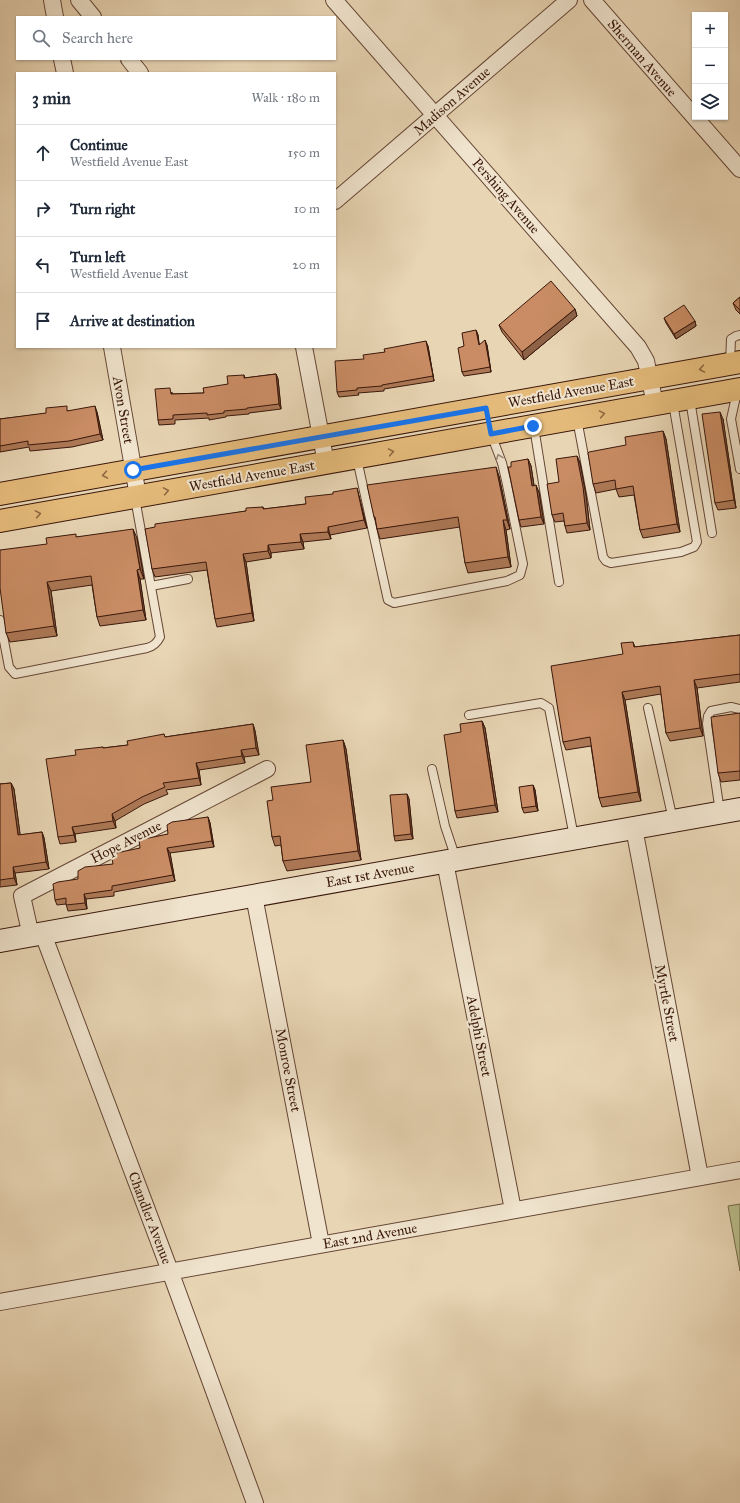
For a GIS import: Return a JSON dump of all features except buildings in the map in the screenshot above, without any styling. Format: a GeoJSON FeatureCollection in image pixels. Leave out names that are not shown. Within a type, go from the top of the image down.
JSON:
{"type":"FeatureCollection","features":[{"type":"Feature","properties":{"kind":"main road","name":"Westfield Avenue East"},"geometry":{"type":"LineString","coordinates":[[0,494],[735,363]]}},
{"type":"Feature","properties":{"kind":"main road","name":"Westfield Avenue East"},"geometry":{"type":"LineString","coordinates":[[0,521],[739,389]]}},
{"type":"Feature","properties":{"kind":"main road"},"geometry":{"type":"LineString","coordinates":[[486,408],[491,434]]}},
{"type":"Feature","properties":{"kind":"street"},"geometry":{"type":"LineString","coordinates":[[52,0],[55,16]]}},
{"type":"Feature","properties":{"kind":"street"},"geometry":{"type":"LineString","coordinates":[[79,0],[92,16]]}},
{"type":"Feature","properties":{"kind":"street","name":"Pershing Avenue"},"geometry":{"type":"LineString","coordinates":[[334,0],[638,347],[646,361],[650,378],[673,401]]}},
{"type":"Feature","properties":{"kind":"street","name":"Madison Avenue"},"geometry":{"type":"LineString","coordinates":[[336,201],[569,0]]}},
{"type":"Feature","properties":{"kind":"street","name":"Sherman Avenue"},"geometry":{"type":"LineString","coordinates":[[592,0],[740,169]]}},
{"type":"Feature","properties":{"kind":"street"},"geometry":{"type":"LineString","coordinates":[[62,60],[65,72]]}},
{"type":"Feature","properties":{"kind":"street"},"geometry":{"type":"LineString","coordinates":[[129,60],[139,72]]}},
{"type":"Feature","properties":{"kind":"street","name":"Avon Street"},"geometry":{"type":"LineString","coordinates":[[112,348],[133,470],[136,497]]}},
{"type":"Feature","properties":{"kind":"street"},"geometry":{"type":"LineString","coordinates":[[304,348],[326,463]]}},
{"type":"Feature","properties":{"kind":"street","name":"Hope Avenue"},"geometry":{"type":"LineString","coordinates":[[37,935],[22,896],[267,769]]}},
{"type":"Feature","properties":{"kind":"street","name":"East 1st Avenue"},"geometry":{"type":"LineString","coordinates":[[0,941],[730,811]]}},
{"type":"Feature","properties":{"kind":"street","name":"Myrtle Street"},"geometry":{"type":"LineString","coordinates":[[634,828],[700,1177]]}},
{"type":"Feature","properties":{"kind":"street","name":"Adelphi Street"},"geometry":{"type":"LineString","coordinates":[[450,861],[513,1210]]}},
{"type":"Feature","properties":{"kind":"street","name":"Monroe Street"},"geometry":{"type":"LineString","coordinates":[[254,896],[321,1244]]}},
{"type":"Feature","properties":{"kind":"street","name":"Chandler Avenue"},"geometry":{"type":"LineString","coordinates":[[37,935],[170,1271],[255,1503]]}},
{"type":"Feature","properties":{"kind":"street","name":"East 2nd Avenue"},"geometry":{"type":"LineString","coordinates":[[0,1302],[740,1170]]}},
{"type":"Feature","properties":{"kind":"lane"},"geometry":{"type":"LineString","coordinates":[[735,363],[731,339],[740,335]]}},
{"type":"Feature","properties":{"kind":"lane"},"geometry":{"type":"LineString","coordinates":[[739,389],[732,419],[740,470]]}},
{"type":"Feature","properties":{"kind":"lane"},"geometry":{"type":"LineString","coordinates":[[577,418],[603,556],[606,561],[611,562],[681,552],[694,547],[697,542],[673,401]]}},
{"type":"Feature","properties":{"kind":"lane"},"geometry":{"type":"LineString","coordinates":[[673,401],[712,533]]}},
{"type":"Feature","properties":{"kind":"lane"},"geometry":{"type":"LineString","coordinates":[[533,426],[559,582]]}},
{"type":"Feature","properties":{"kind":"lane"},"geometry":{"type":"LineString","coordinates":[[356,458],[388,600],[394,603],[507,581],[520,575],[523,564],[506,480],[502,463],[491,434]]}},
{"type":"Feature","properties":{"kind":"lane"},"geometry":{"type":"LineString","coordinates":[[0,620],[9,667],[15,674],[147,648],[157,643],[160,636],[136,497]]}},
{"type":"Feature","properties":{"kind":"lane"},"geometry":{"type":"LineString","coordinates":[[151,586],[188,579]]}},
{"type":"Feature","properties":{"kind":"lane"},"geometry":{"type":"LineString","coordinates":[[469,715],[541,703],[549,708],[575,839]]}},
{"type":"Feature","properties":{"kind":"lane"},"geometry":{"type":"LineString","coordinates":[[730,811],[708,734],[707,724],[708,716],[711,710],[731,707],[740,709]]}},
{"type":"Feature","properties":{"kind":"lane"},"geometry":{"type":"LineString","coordinates":[[648,708],[673,821]]}},
{"type":"Feature","properties":{"kind":"lane"},"geometry":{"type":"LineString","coordinates":[[432,769],[445,826],[450,861]]}},
{"type":"Feature","properties":{"kind":"green space"},"geometry":{"type":"Polygon","coordinates":[[[740,1204],[740,1271],[728,1206],[740,1204]]]}},
{"type":"Feature","properties":{"kind":"route"},"geometry":{"type":"LineString","coordinates":[[133,470],[486,408],[491,434],[533,426]]}}]}
